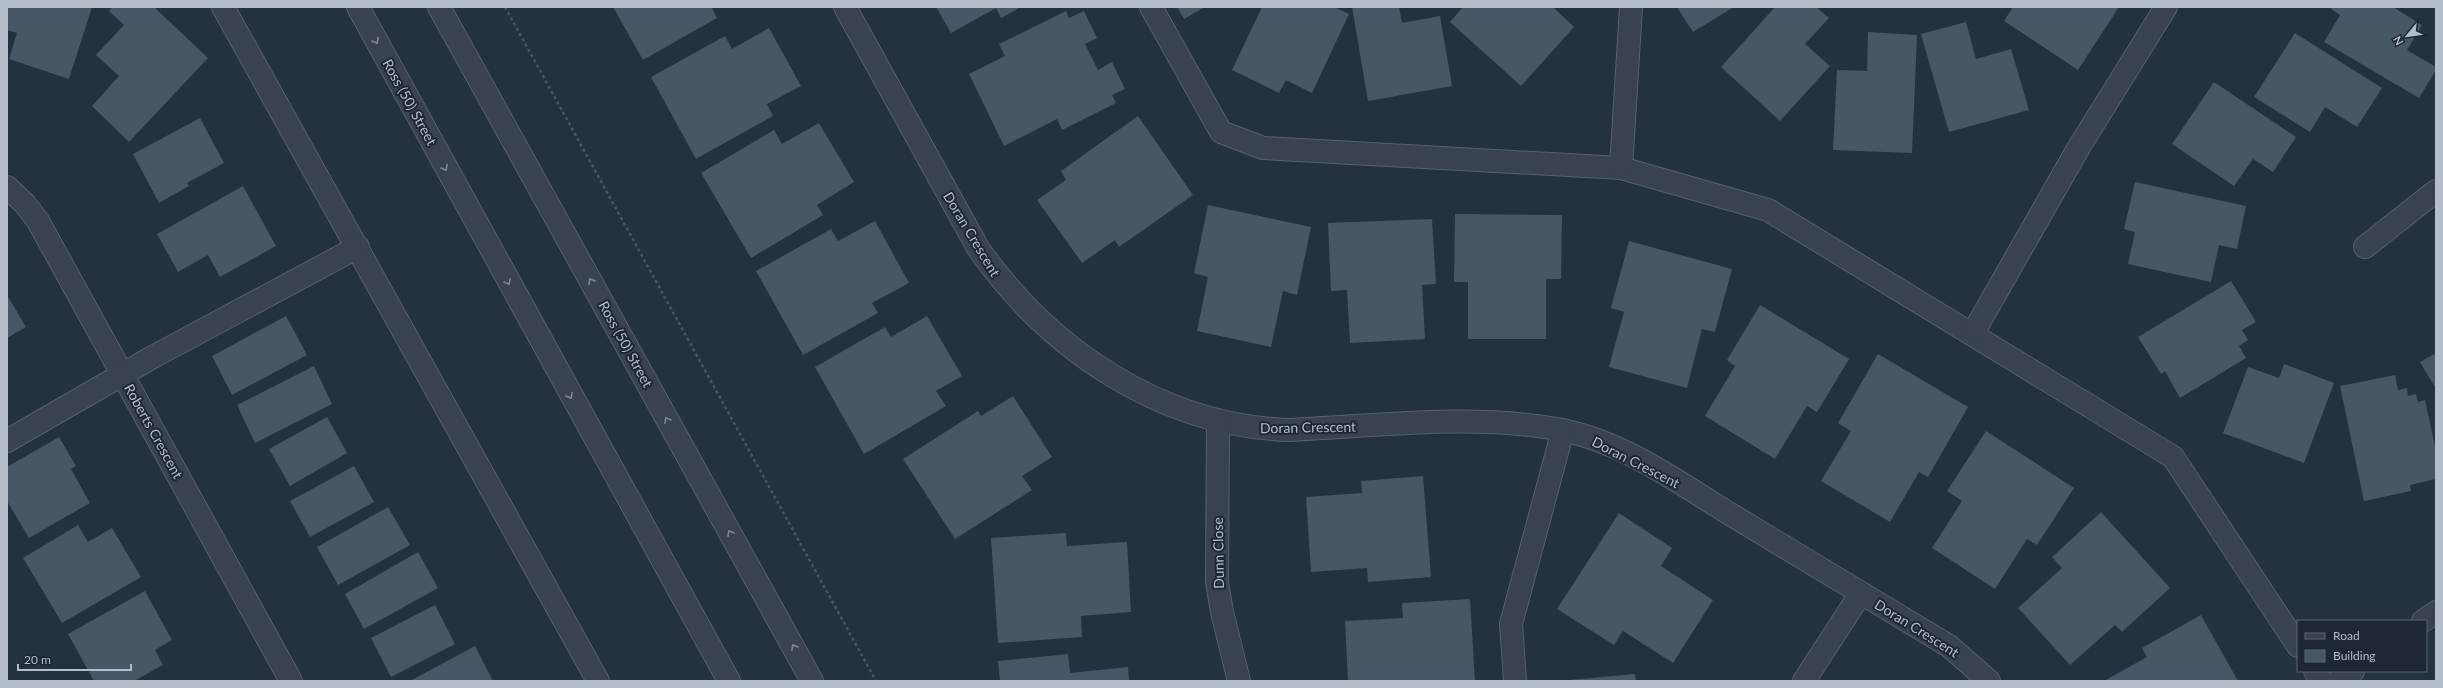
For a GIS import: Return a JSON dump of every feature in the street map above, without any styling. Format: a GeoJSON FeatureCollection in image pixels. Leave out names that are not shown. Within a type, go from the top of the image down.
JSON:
{"type":"FeatureCollection","features":[{"type":"Feature","properties":{"kind":"street"},"geometry":{"type":"LineString","coordinates":[[223,7],[358,247],[598,681]]}},
{"type":"Feature","properties":{"kind":"street","name":"Ross (50) Street"},"geometry":{"type":"LineString","coordinates":[[358,7],[729,681]]}},
{"type":"Feature","properties":{"kind":"street","name":"Ross (50) Street"},"geometry":{"type":"LineString","coordinates":[[439,7],[812,681]]}},
{"type":"Feature","properties":{"kind":"street","name":"Doran Crescent"},"geometry":{"type":"LineString","coordinates":[[845,7],[978,248],[998,278],[1022,305],[1054,334],[1087,360],[1184,410],[1218,422],[1257,429],[1289,430],[1457,422],[1523,425],[1563,430],[1591,438],[1654,468],[1949,646],[1989,681]]}},
{"type":"Feature","properties":{"kind":"street"},"geometry":{"type":"LineString","coordinates":[[1150,7],[1221,132],[1263,148],[1621,168],[1768,210],[2174,457],[2297,644]]}},
{"type":"Feature","properties":{"kind":"street"},"geometry":{"type":"LineString","coordinates":[[1621,168],[1631,7]]}},
{"type":"Feature","properties":{"kind":"street"},"geometry":{"type":"LineString","coordinates":[[1973,334],[2079,147],[2166,7]]}},
{"type":"Feature","properties":{"kind":"street","name":"Roberts Crescent"},"geometry":{"type":"LineString","coordinates":[[7,187],[25,204],[38,221],[291,681]]}},
{"type":"Feature","properties":{"kind":"street"},"geometry":{"type":"LineString","coordinates":[[2365,247],[2436,190]]}},
{"type":"Feature","properties":{"kind":"street"},"geometry":{"type":"LineString","coordinates":[[7,441],[123,374],[358,247]]}},
{"type":"Feature","properties":{"kind":"street","name":"Dunn Close"},"geometry":{"type":"LineString","coordinates":[[1218,422],[1217,582],[1222,612],[1239,681]]}},
{"type":"Feature","properties":{"kind":"street"},"geometry":{"type":"LineString","coordinates":[[1515,681],[1512,624],[1563,430]]}},
{"type":"Feature","properties":{"kind":"street","name":"Doran Crescent"},"geometry":{"type":"LineString","coordinates":[[1804,681],[1861,593]]}},
{"type":"Feature","properties":{"kind":"street"},"geometry":{"type":"LineString","coordinates":[[2424,620],[2436,612]]}},
{"type":"Feature","properties":{"kind":"street"},"geometry":{"type":"LineString","coordinates":[[2316,672],[2321,681]]}},
{"type":"Feature","properties":{"kind":"street"},"geometry":{"type":"LineString","coordinates":[[2339,681],[2352,672]]}},
{"type":"Feature","properties":{"kind":"path"},"geometry":{"type":"LineString","coordinates":[[505,7],[876,681]]}},
{"type":"Feature","properties":{"kind":"building"},"geometry":{"type":"Polygon","coordinates":[[[7,7],[92,7],[69,79],[9,59],[17,33],[7,30],[7,7]]]}},
{"type":"Feature","properties":{"kind":"building"},"geometry":{"type":"Polygon","coordinates":[[[112,7],[154,7],[208,58],[129,142],[92,106],[119,76],[96,55],[124,25],[109,11],[112,7]]]}},
{"type":"Feature","properties":{"kind":"building"},"geometry":{"type":"Polygon","coordinates":[[[613,7],[715,7],[712,8],[717,18],[643,60],[613,7]]]}},
{"type":"Feature","properties":{"kind":"building"},"geometry":{"type":"Polygon","coordinates":[[[936,7],[1021,7],[1001,18],[996,8],[951,33],[936,7]]]}},
{"type":"Feature","properties":{"kind":"building"},"geometry":{"type":"Polygon","coordinates":[[[1177,7],[1205,7],[1184,19],[1177,7]]]}},
{"type":"Feature","properties":{"kind":"building"},"geometry":{"type":"Polygon","coordinates":[[[1262,7],[1334,7],[1349,14],[1312,93],[1286,80],[1279,93],[1232,70],[1262,7]]]}},
{"type":"Feature","properties":{"kind":"building"},"geometry":{"type":"Polygon","coordinates":[[[1352,7],[1399,7],[1402,23],[1440,16],[1452,86],[1368,101],[1352,7]]]}},
{"type":"Feature","properties":{"kind":"building"},"geometry":{"type":"Polygon","coordinates":[[[1463,7],[1553,7],[1574,27],[1521,86],[1450,22],[1463,7]]]}},
{"type":"Feature","properties":{"kind":"building"},"geometry":{"type":"Polygon","coordinates":[[[1677,7],[1734,7],[1693,32],[1677,7]]]}},
{"type":"Feature","properties":{"kind":"building"},"geometry":{"type":"Polygon","coordinates":[[[1775,7],[1816,7],[1829,18],[1805,44],[1830,66],[1780,121],[1721,67],[1775,7]]]}},
{"type":"Feature","properties":{"kind":"building"},"geometry":{"type":"Polygon","coordinates":[[[2013,7],[2119,7],[2078,70],[2004,21],[2013,7]]]}},
{"type":"Feature","properties":{"kind":"building"},"geometry":{"type":"Polygon","coordinates":[[[2332,7],[2393,7],[2422,25],[2407,50],[2436,67],[2436,70],[2419,98],[2324,42],[2340,15],[2331,9],[2332,7]]]}},
{"type":"Feature","properties":{"kind":"building"},"geometry":{"type":"Polygon","coordinates":[[[1066,11],[1069,18],[1084,11],[1097,38],[1085,44],[1098,70],[1112,62],[1125,89],[1112,95],[1116,103],[1062,130],[1057,119],[1004,146],[969,74],[1005,56],[999,44],[1066,11]]]}},
{"type":"Feature","properties":{"kind":"building"},"geometry":{"type":"Polygon","coordinates":[[[1966,22],[1976,59],[2011,49],[2029,110],[1949,132],[1921,34],[1966,22]]]}},
{"type":"Feature","properties":{"kind":"building"},"geometry":{"type":"Polygon","coordinates":[[[769,28],[801,86],[767,104],[773,116],[696,159],[651,77],[725,36],[732,49],[769,28]]]}},
{"type":"Feature","properties":{"kind":"building"},"geometry":{"type":"Polygon","coordinates":[[[1868,32],[1917,35],[1912,153],[1833,150],[1837,70],[1867,71],[1868,32]]]}},
{"type":"Feature","properties":{"kind":"building"},"geometry":{"type":"Polygon","coordinates":[[[2295,33],[2382,88],[2357,127],[2325,107],[2310,132],[2254,97],[2295,33]]]}},
{"type":"Feature","properties":{"kind":"building"},"geometry":{"type":"Polygon","coordinates":[[[2214,82],[2296,137],[2273,172],[2253,159],[2234,186],[2172,144],[2214,82]]]}},
{"type":"Feature","properties":{"kind":"building"},"geometry":{"type":"Polygon","coordinates":[[[1138,116],[1193,195],[1119,247],[1115,240],[1082,263],[1037,200],[1066,180],[1061,171],[1138,116]]]}},
{"type":"Feature","properties":{"kind":"building"},"geometry":{"type":"Polygon","coordinates":[[[200,118],[224,163],[187,183],[189,186],[159,203],[133,154],[200,118]]]}},
{"type":"Feature","properties":{"kind":"building"},"geometry":{"type":"Polygon","coordinates":[[[819,123],[854,182],[817,205],[823,215],[751,258],[701,173],[774,130],[782,144],[819,123]]]}},
{"type":"Feature","properties":{"kind":"building"},"geometry":{"type":"Polygon","coordinates":[[[2135,182],[2246,206],[2237,249],[2219,245],[2211,282],[2128,264],[2135,232],[2124,229],[2135,182]]]}},
{"type":"Feature","properties":{"kind":"building"},"geometry":{"type":"Polygon","coordinates":[[[243,186],[276,246],[220,277],[208,255],[178,272],[157,234],[243,186]]]}},
{"type":"Feature","properties":{"kind":"building"},"geometry":{"type":"Polygon","coordinates":[[[1208,205],[1311,227],[1297,295],[1283,291],[1271,347],[1197,331],[1208,277],[1194,273],[1208,205]]]}},
{"type":"Feature","properties":{"kind":"building"},"geometry":{"type":"Polygon","coordinates":[[[1455,214],[1562,215],[1561,279],[1546,279],[1546,339],[1468,339],[1468,282],[1454,282],[1455,214]]]}},
{"type":"Feature","properties":{"kind":"building"},"geometry":{"type":"Polygon","coordinates":[[[1432,219],[1436,284],[1422,285],[1425,339],[1350,343],[1347,290],[1331,291],[1328,223],[1432,219]]]}},
{"type":"Feature","properties":{"kind":"building"},"geometry":{"type":"Polygon","coordinates":[[[875,221],[909,283],[872,303],[878,313],[803,355],[756,271],[831,229],[838,241],[875,221]]]}},
{"type":"Feature","properties":{"kind":"building"},"geometry":{"type":"Polygon","coordinates":[[[1629,241],[1732,269],[1715,332],[1702,329],[1687,388],[1609,367],[1624,312],[1611,308],[1629,241]]]}},
{"type":"Feature","properties":{"kind":"building"},"geometry":{"type":"Polygon","coordinates":[[[2231,281],[2256,322],[2242,330],[2248,340],[2239,346],[2246,358],[2180,398],[2165,371],[2161,374],[2138,337],[2231,281]]]}},
{"type":"Feature","properties":{"kind":"building"},"geometry":{"type":"Polygon","coordinates":[[[7,295],[26,327],[7,338],[7,295]]]}},
{"type":"Feature","properties":{"kind":"building"},"geometry":{"type":"Polygon","coordinates":[[[1760,305],[1849,359],[1817,412],[1807,406],[1775,459],[1705,416],[1735,366],[1727,360],[1760,305]]]}},
{"type":"Feature","properties":{"kind":"building"},"geometry":{"type":"Polygon","coordinates":[[[286,316],[307,355],[232,395],[212,356],[286,316]]]}},
{"type":"Feature","properties":{"kind":"building"},"geometry":{"type":"Polygon","coordinates":[[[927,316],[962,376],[936,391],[946,406],[864,454],[815,367],[885,327],[891,337],[927,316]]]}},
{"type":"Feature","properties":{"kind":"building"},"geometry":{"type":"Polygon","coordinates":[[[2436,353],[2436,389],[2420,362],[2436,353]]]}},
{"type":"Feature","properties":{"kind":"building"},"geometry":{"type":"Polygon","coordinates":[[[1878,354],[1968,407],[1928,477],[1919,472],[1890,522],[1821,481],[1851,431],[1838,423],[1878,354]]]}},
{"type":"Feature","properties":{"kind":"building"},"geometry":{"type":"Polygon","coordinates":[[[2284,364],[2334,383],[2304,463],[2223,433],[2248,367],[2279,378],[2284,364]]]}},
{"type":"Feature","properties":{"kind":"building"},"geometry":{"type":"Polygon","coordinates":[[[314,366],[332,404],[255,443],[237,405],[314,366]]]}},
{"type":"Feature","properties":{"kind":"building"},"geometry":{"type":"Polygon","coordinates":[[[2395,375],[2398,390],[2407,388],[2408,396],[2416,394],[2418,402],[2425,400],[2436,451],[2436,479],[2410,485],[2411,491],[2364,501],[2340,386],[2395,375]]]}},
{"type":"Feature","properties":{"kind":"building"},"geometry":{"type":"Polygon","coordinates":[[[1013,396],[1052,457],[1022,476],[1032,490],[955,539],[903,459],[978,411],[981,416],[1013,396]]]}},
{"type":"Feature","properties":{"kind":"building"},"geometry":{"type":"Polygon","coordinates":[[[327,417],[347,453],[290,486],[269,449],[327,417]]]}},
{"type":"Feature","properties":{"kind":"building"},"geometry":{"type":"Polygon","coordinates":[[[1986,431],[2074,488],[2037,545],[2027,539],[1995,589],[1932,548],[1962,501],[1947,491],[1986,431]]]}},
{"type":"Feature","properties":{"kind":"building"},"geometry":{"type":"Polygon","coordinates":[[[59,437],[76,466],[71,469],[90,503],[29,538],[7,501],[7,467],[59,437]]]}},
{"type":"Feature","properties":{"kind":"building"},"geometry":{"type":"Polygon","coordinates":[[[354,466],[374,502],[310,537],[290,501],[354,466]]]}},
{"type":"Feature","properties":{"kind":"building"},"geometry":{"type":"Polygon","coordinates":[[[1423,476],[1431,577],[1368,582],[1367,568],[1311,572],[1306,497],[1362,493],[1361,481],[1423,476]]]}},
{"type":"Feature","properties":{"kind":"building"},"geometry":{"type":"Polygon","coordinates":[[[388,507],[410,545],[338,585],[317,547],[388,507]]]}},
{"type":"Feature","properties":{"kind":"building"},"geometry":{"type":"Polygon","coordinates":[[[2101,512],[2170,588],[2122,632],[2115,625],[2070,665],[2018,608],[2062,568],[2052,557],[2101,512]]]}},
{"type":"Feature","properties":{"kind":"building"},"geometry":{"type":"Polygon","coordinates":[[[1619,513],[1672,548],[1661,566],[1713,600],[1673,663],[1623,631],[1614,645],[1557,609],[1619,513]]]}},
{"type":"Feature","properties":{"kind":"building"},"geometry":{"type":"Polygon","coordinates":[[[78,525],[88,542],[112,528],[141,577],[62,623],[23,558],[78,525]]]}},
{"type":"Feature","properties":{"kind":"building"},"geometry":{"type":"Polygon","coordinates":[[[1066,533],[1067,546],[1127,542],[1131,612],[1081,616],[1082,637],[998,643],[991,538],[1066,533]]]}},
{"type":"Feature","properties":{"kind":"building"},"geometry":{"type":"Polygon","coordinates":[[[418,552],[438,588],[364,629],[345,594],[418,552]]]}},
{"type":"Feature","properties":{"kind":"building"},"geometry":{"type":"Polygon","coordinates":[[[145,591],[172,640],[155,650],[163,665],[134,681],[94,681],[68,634],[145,591]]]}},
{"type":"Feature","properties":{"kind":"building"},"geometry":{"type":"Polygon","coordinates":[[[1470,599],[1475,681],[1348,681],[1345,621],[1403,618],[1402,603],[1470,599]]]}},
{"type":"Feature","properties":{"kind":"building"},"geometry":{"type":"Polygon","coordinates":[[[435,605],[455,644],[391,677],[371,638],[435,605]]]}},
{"type":"Feature","properties":{"kind":"building"},"geometry":{"type":"Polygon","coordinates":[[[2201,615],[2238,681],[2104,681],[2147,657],[2142,648],[2201,615]]]}},
{"type":"Feature","properties":{"kind":"building"},"geometry":{"type":"Polygon","coordinates":[[[475,646],[493,681],[410,681],[475,646]]]}},
{"type":"Feature","properties":{"kind":"building"},"geometry":{"type":"Polygon","coordinates":[[[1068,654],[1070,673],[1128,667],[1129,681],[1000,681],[998,661],[1068,654]]]}},
{"type":"Feature","properties":{"kind":"building"},"geometry":{"type":"Polygon","coordinates":[[[1635,674],[1636,681],[1569,681],[1569,680],[1635,674]]]}}]}
